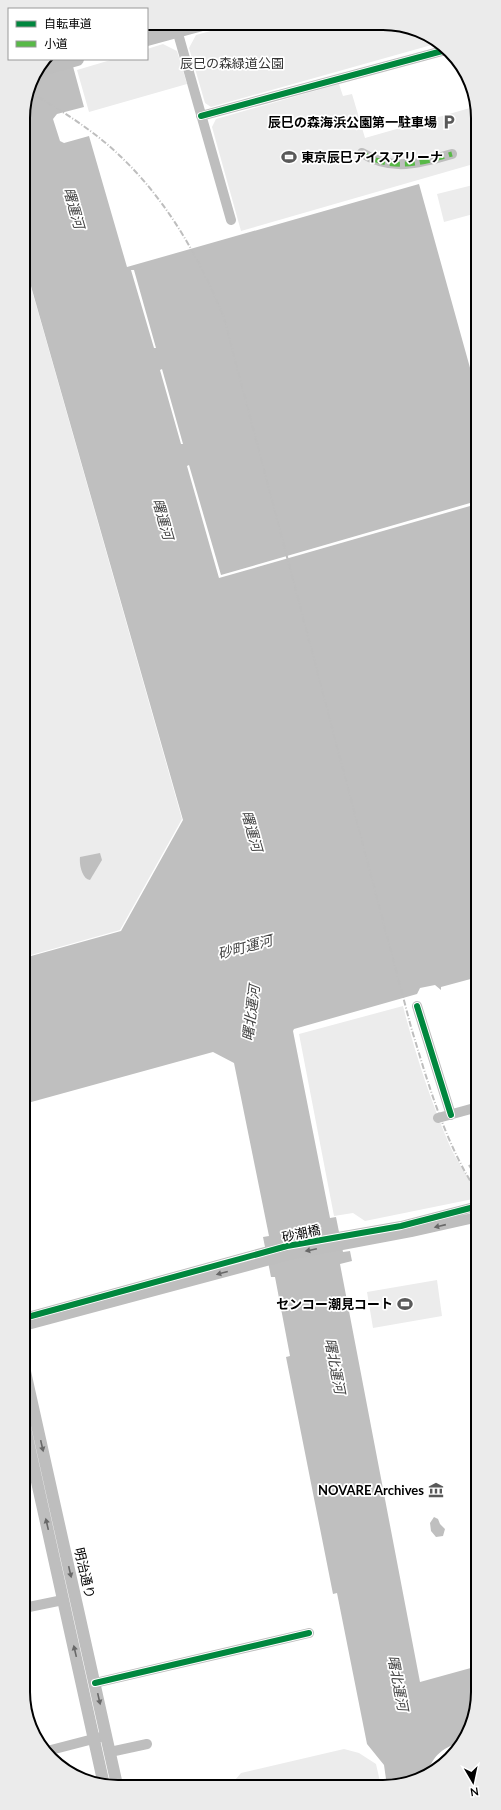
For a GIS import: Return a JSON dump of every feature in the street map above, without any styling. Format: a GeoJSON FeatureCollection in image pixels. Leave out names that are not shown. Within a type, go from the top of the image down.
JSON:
{"type":"FeatureCollection","features":[{"type":"Feature","properties":{"kind":"highway"},"geometry":{"type":"LineString","coordinates":[[148,39],[166,30]]}},
{"type":"Feature","properties":{"kind":"highway"},"geometry":{"type":"LineString","coordinates":[[46,68],[73,60]]}},
{"type":"Feature","properties":{"kind":"main road","name":"明治通り"},"geometry":{"type":"LineString","coordinates":[[30,1394],[116,1780]]}},
{"type":"Feature","properties":{"kind":"main road","name":"明治通り"},"geometry":{"type":"LineString","coordinates":[[30,1450],[103,1778]]}},
{"type":"Feature","properties":{"kind":"street"},"geometry":{"type":"LineString","coordinates":[[173,30],[201,116],[231,220]]}},
{"type":"Feature","properties":{"kind":"street"},"geometry":{"type":"LineString","coordinates":[[201,116],[440,52]]}},
{"type":"Feature","properties":{"kind":"street"},"geometry":{"type":"LineString","coordinates":[[362,153],[377,161],[402,165],[419,164],[452,154]]}},
{"type":"Feature","properties":{"kind":"street"},"geometry":{"type":"LineString","coordinates":[[417,1006],[451,1115]]}},
{"type":"Feature","properties":{"kind":"street"},"geometry":{"type":"LineString","coordinates":[[438,1118],[471,1110]]}},
{"type":"Feature","properties":{"kind":"street"},"geometry":{"type":"LineString","coordinates":[[349,1239],[471,1208]]}},
{"type":"Feature","properties":{"kind":"street"},"geometry":{"type":"LineString","coordinates":[[349,1239],[411,1232],[471,1219]]}},
{"type":"Feature","properties":{"kind":"street","name":"砂潮橋"},"geometry":{"type":"LineString","coordinates":[[258,1259],[287,1246],[349,1239]]}},
{"type":"Feature","properties":{"kind":"street"},"geometry":{"type":"LineString","coordinates":[[30,1316],[258,1259]]}},
{"type":"Feature","properties":{"kind":"street"},"geometry":{"type":"LineString","coordinates":[[30,1324],[258,1259]]}},
{"type":"Feature","properties":{"kind":"street"},"geometry":{"type":"LineString","coordinates":[[30,1607],[63,1600]]}},
{"type":"Feature","properties":{"kind":"street"},"geometry":{"type":"LineString","coordinates":[[95,1683],[309,1632]]}},
{"type":"Feature","properties":{"kind":"street"},"geometry":{"type":"LineString","coordinates":[[52,1750],[107,1736]]}},
{"type":"Feature","properties":{"kind":"street"},"geometry":{"type":"LineString","coordinates":[[110,1752],[147,1744]]}},
{"type":"Feature","properties":{"kind":"green space","name":"辰巳の森緑道公園"},"geometry":{"type":"Polygon","coordinates":[[[214,30],[389,30],[411,35],[432,45],[211,107],[205,103],[189,48],[196,35],[214,30]]]}},
{"type":"Feature","properties":{"kind":"green space","name":"辰巳の森緑道公園"},"geometry":{"type":"Polygon","coordinates":[[[163,44],[177,51],[187,84],[89,112],[77,70],[111,60],[148,60],[148,49],[163,44]]]}},
{"type":"Feature","properties":{"kind":"green space"},"geometry":{"type":"Polygon","coordinates":[[[339,84],[343,96],[352,94],[365,138],[470,108],[471,165],[241,231],[212,127],[216,119],[339,84]]]}},
{"type":"Feature","properties":{"kind":"green space"},"geometry":{"type":"Polygon","coordinates":[[[471,186],[471,215],[444,222],[437,194],[471,186]]]}},
{"type":"Feature","properties":{"kind":"green space"},"geometry":{"type":"Polygon","coordinates":[[[30,284],[182,819],[120,930],[30,955],[30,284]]]}},
{"type":"Feature","properties":{"kind":"green space"},"geometry":{"type":"Polygon","coordinates":[[[403,1006],[423,1076],[435,1110],[452,1151],[471,1183],[471,1199],[365,1221],[353,1213],[334,1216],[299,1034],[403,1006]]]}},
{"type":"Feature","properties":{"kind":"green space","name":"センコー潮見コート"},"geometry":{"type":"Polygon","coordinates":[[[437,1280],[442,1316],[373,1328],[367,1292],[437,1280]]]}},
{"type":"Feature","properties":{"kind":"green space"},"geometry":{"type":"Polygon","coordinates":[[[344,1749],[359,1753],[376,1764],[380,1780],[235,1780],[241,1773],[344,1749]]]}},
{"type":"Feature","properties":{"kind":"water"},"geometry":{"type":"Polygon","coordinates":[[[52,60],[71,60],[84,107],[57,114],[53,119],[60,141],[64,143],[89,136],[127,267],[419,184],[471,371],[471,979],[441,987],[441,990],[435,985],[420,988],[417,994],[294,1029],[293,1031],[330,1218],[336,1217],[343,1252],[350,1251],[352,1261],[340,1264],[420,1682],[471,1668],[471,1698],[468,1715],[462,1731],[453,1745],[440,1753],[431,1766],[406,1777],[386,1780],[384,1765],[367,1744],[337,1593],[333,1594],[286,1357],[290,1356],[275,1277],[271,1277],[263,1237],[269,1236],[234,1063],[213,1052],[30,1102],[30,956],[121,931],[183,820],[30,283],[30,112],[39,79],[52,60]]]}},
{"type":"Feature","properties":{"kind":"water"},"geometry":{"type":"Polygon","coordinates":[[[100,853],[102,860],[90,880],[87,879],[82,871],[80,857],[100,853]]]}},
{"type":"Feature","properties":{"kind":"water"},"geometry":{"type":"Polygon","coordinates":[[[434,1517],[438,1519],[440,1524],[445,1529],[443,1536],[436,1537],[431,1531],[430,1523],[434,1517]]]}},
{"type":"Feature","properties":{"kind":"pier"},"geometry":{"type":"Polygon","coordinates":[[[131,270],[134,270],[156,348],[154,348],[131,270]]]}},
{"type":"Feature","properties":{"kind":"pier"},"geometry":{"type":"Polygon","coordinates":[[[162,369],[183,444],[181,444],[160,370],[162,369]]]}},
{"type":"Feature","properties":{"kind":"pier"},"geometry":{"type":"Polygon","coordinates":[[[189,465],[221,575],[471,503],[471,506],[219,578],[187,466],[189,465]]]}},
{"type":"Feature","properties":{"kind":"railway"},"geometry":{"type":"LineString","coordinates":[[34,94],[63,112],[119,154],[156,196],[187,242],[201,267],[224,318],[411,1027],[438,1113],[456,1154],[471,1182]]}},
{"type":"Feature","properties":{"kind":"marked path"},"geometry":{"type":"LineString","coordinates":[[362,153],[373,159],[395,164],[418,163],[452,154]]}},
{"type":"Feature","properties":{"kind":"cycle path"},"geometry":{"type":"LineString","coordinates":[[201,116],[440,52]]}},
{"type":"Feature","properties":{"kind":"cycle path"},"geometry":{"type":"LineString","coordinates":[[417,1006],[451,1115]]}},
{"type":"Feature","properties":{"kind":"cycle path"},"geometry":{"type":"LineString","coordinates":[[30,1316],[287,1246],[401,1226],[471,1208]]}},
{"type":"Feature","properties":{"kind":"cycle path"},"geometry":{"type":"LineString","coordinates":[[95,1683],[309,1633]]}},
{"type":"Feature","properties":{"kind":"place","name":"辰巳の森海浜公園第一駐車場"},"geometry":{"type":"Point","coordinates":[449,122]}},
{"type":"Feature","properties":{"kind":"place","name":"東京辰巳アイスアリーナ"},"geometry":{"type":"Point","coordinates":[289,157]}},
{"type":"Feature","properties":{"kind":"place","name":"センコー潮見コート"},"geometry":{"type":"Point","coordinates":[405,1304]}},
{"type":"Feature","properties":{"kind":"place","name":"NOVARE Archives"},"geometry":{"type":"Point","coordinates":[436,1490]}},
{"type":"Feature","properties":{"kind":"water label","name":"曙運河"},"geometry":{"type":"Point","coordinates":[74,208]}},
{"type":"Feature","properties":{"kind":"water label","name":"曙運河"},"geometry":{"type":"Point","coordinates":[163,519]}},
{"type":"Feature","properties":{"kind":"water label","name":"曙運河"},"geometry":{"type":"Point","coordinates":[252,831]}},
{"type":"Feature","properties":{"kind":"water label","name":"砂町運河"},"geometry":{"type":"Point","coordinates":[245,947]}},
{"type":"Feature","properties":{"kind":"water label","name":"曙北運河"},"geometry":{"type":"Point","coordinates":[251,1013]}},
{"type":"Feature","properties":{"kind":"water label","name":"曙北運河"},"geometry":{"type":"Point","coordinates":[335,1366]}},
{"type":"Feature","properties":{"kind":"water label","name":"曙北運河"},"geometry":{"type":"Point","coordinates":[398,1683]}}]}
